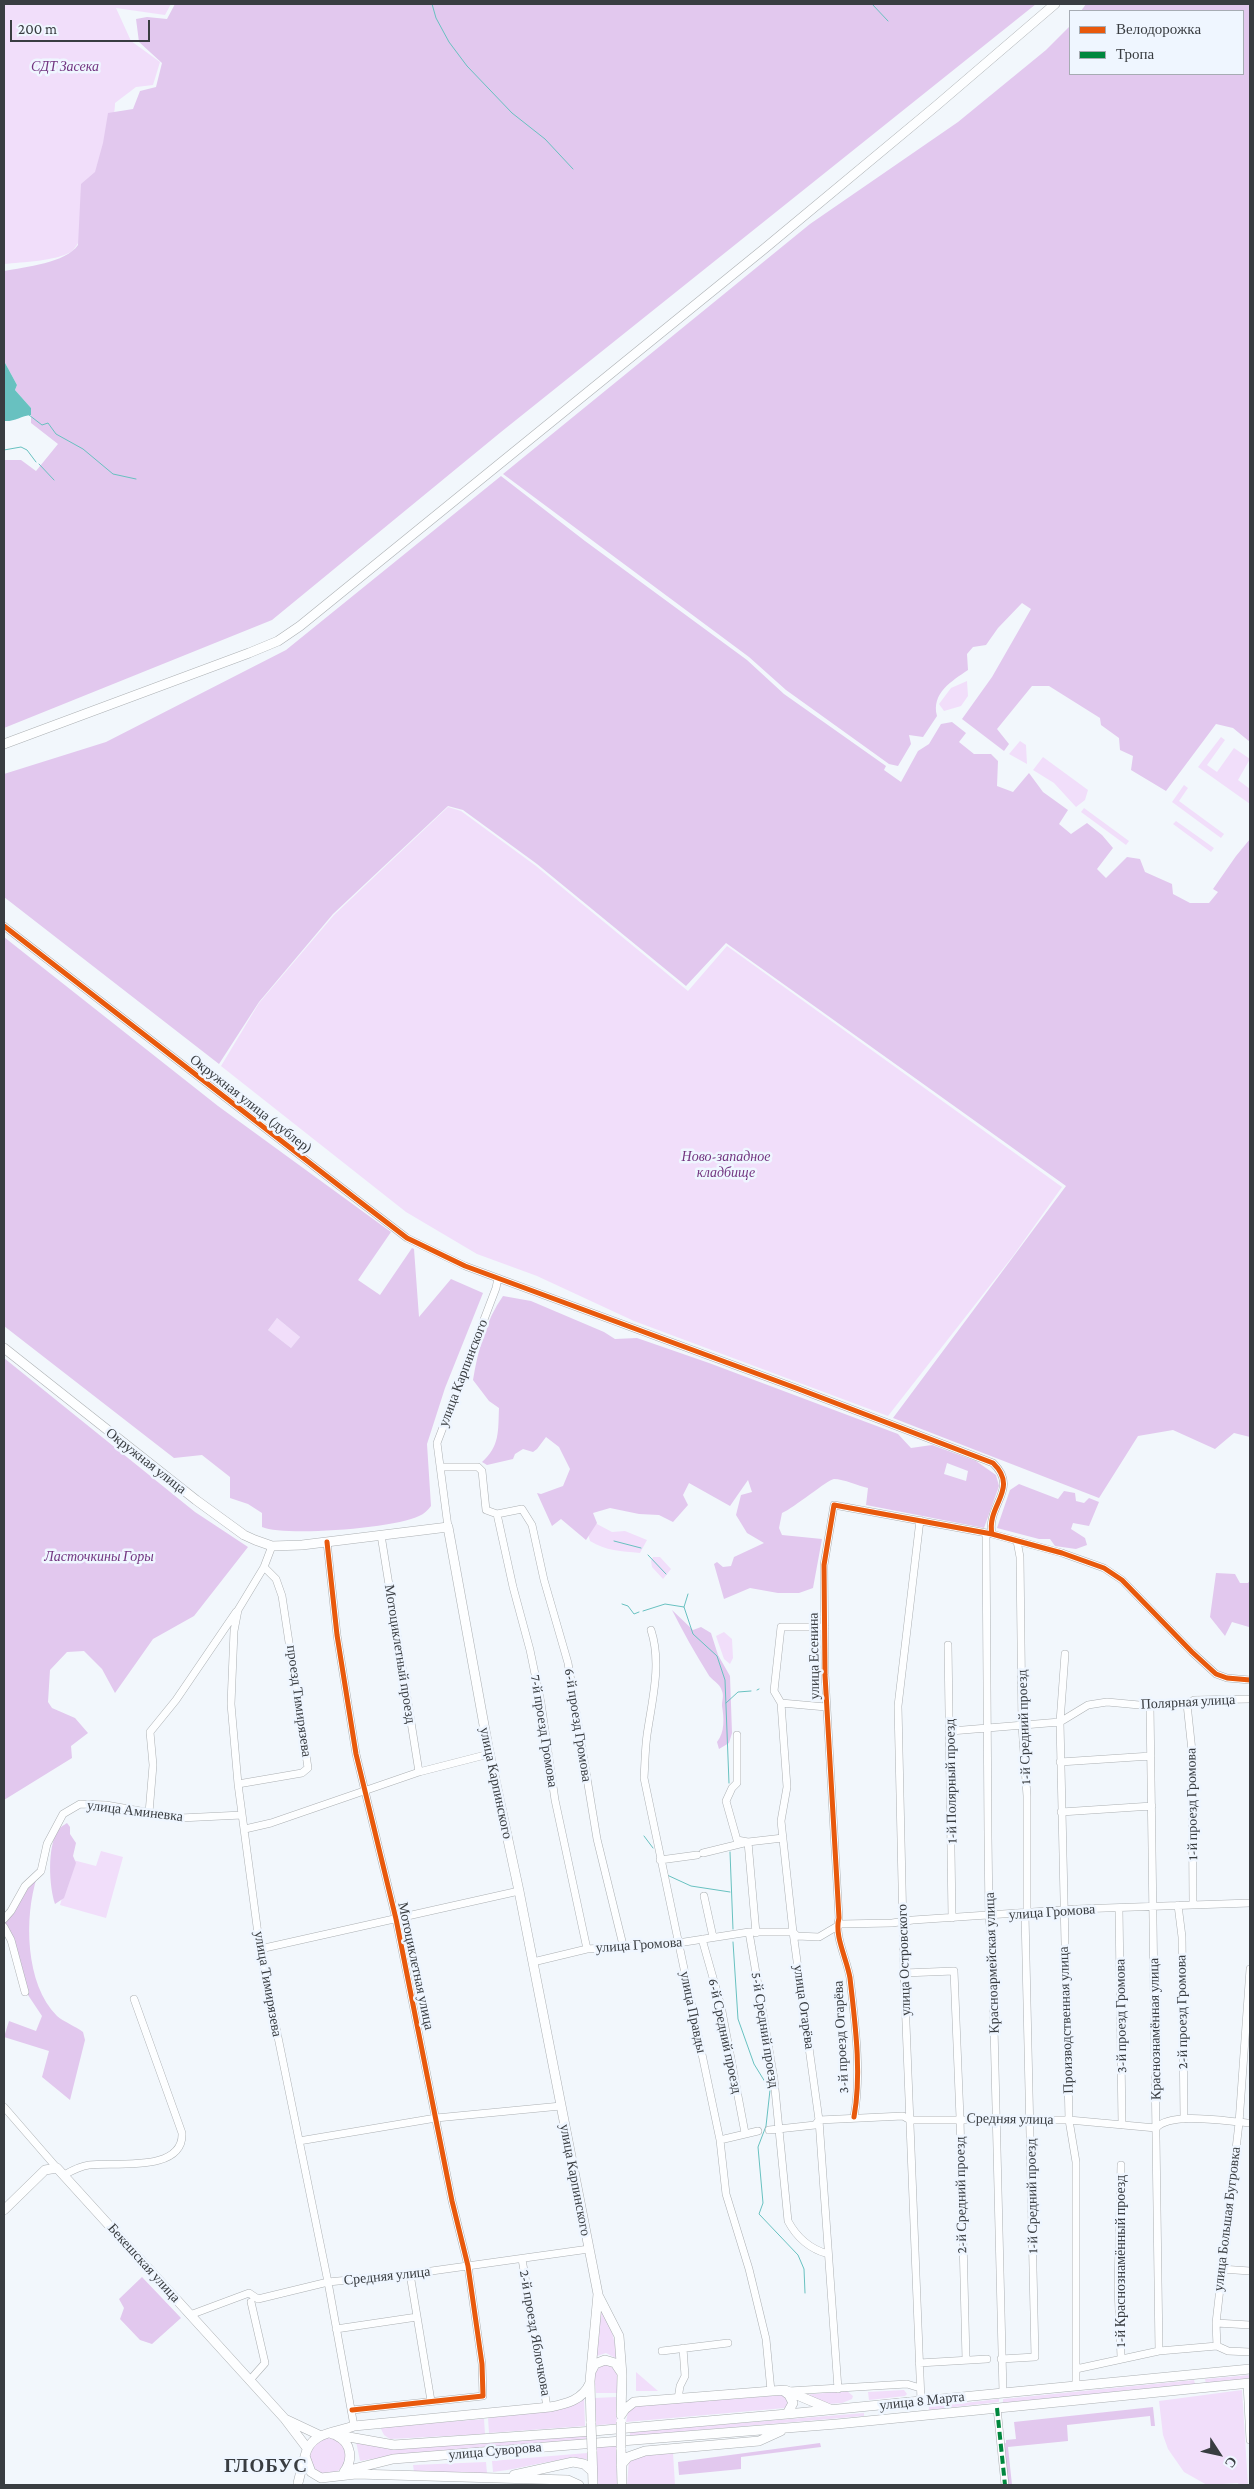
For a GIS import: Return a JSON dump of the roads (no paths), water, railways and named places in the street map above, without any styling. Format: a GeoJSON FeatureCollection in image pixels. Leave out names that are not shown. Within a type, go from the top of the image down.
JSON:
{"type":"FeatureCollection","features":[{"type":"Feature","properties":{"kind":"main road"},"geometry":{"type":"LineString","coordinates":[[4,744],[248,653],[278,640],[300,626],[764,249],[1055,4]]}},
{"type":"Feature","properties":{"kind":"main road","name":"Окружная улица"},"geometry":{"type":"LineString","coordinates":[[4,1348],[244,1535],[272,1546],[302,1545],[448,1527]]}},
{"type":"Feature","properties":{"kind":"main road","name":"улица Карпинского"},"geometry":{"type":"LineString","coordinates":[[448,1527],[489,1754],[519,1891],[598,2294],[618,2336],[622,2375],[622,2485]]}},
{"type":"Feature","properties":{"kind":"main road"},"geometry":{"type":"LineString","coordinates":[[4,2210],[46,2170],[57,2168]]}},
{"type":"Feature","properties":{"kind":"main road","name":"Бекешская улица"},"geometry":{"type":"LineString","coordinates":[[57,2168],[285,2419],[306,2452]]}},
{"type":"Feature","properties":{"kind":"main road","name":"улица Карпинского"},"geometry":{"type":"LineString","coordinates":[[593,2485],[590,2382],[598,2294]]}},
{"type":"Feature","properties":{"kind":"main road"},"geometry":{"type":"LineString","coordinates":[[591,2371],[596,2364],[606,2360],[615,2363],[622,2375]]}},
{"type":"Feature","properties":{"kind":"main road","name":"улица 8 Марта"},"geometry":{"type":"LineString","coordinates":[[592,2427],[787,2414],[1250,2369]]}},
{"type":"Feature","properties":{"kind":"main road"},"geometry":{"type":"LineString","coordinates":[[296,2484],[306,2452],[312,2440],[319,2435],[332,2434],[354,2426],[547,2408],[574,2400],[587,2390],[590,2382]]}},
{"type":"Feature","properties":{"kind":"main road","name":"улица 8 Марта"},"geometry":{"type":"LineString","coordinates":[[646,2440],[921,2416],[1248,2383]]}},
{"type":"Feature","properties":{"kind":"main road"},"geometry":{"type":"LineString","coordinates":[[621,2419],[625,2409],[634,2402],[771,2391],[785,2391],[832,2410]]}},
{"type":"Feature","properties":{"kind":"main road"},"geometry":{"type":"LineString","coordinates":[[785,2391],[793,2403],[787,2414]]}},
{"type":"Feature","properties":{"kind":"main road"},"geometry":{"type":"LineString","coordinates":[[622,2394],[634,2402]]}},
{"type":"Feature","properties":{"kind":"main road"},"geometry":{"type":"LineString","coordinates":[[921,2401],[921,2416]]}},
{"type":"Feature","properties":{"kind":"main road","name":"Бекешская улица"},"geometry":{"type":"LineString","coordinates":[[285,2419],[319,2435]]}},
{"type":"Feature","properties":{"kind":"main road","name":"улица Суворова"},"geometry":{"type":"LineString","coordinates":[[332,2434],[394,2445],[592,2427]]}},
{"type":"Feature","properties":{"kind":"main road"},"geometry":{"type":"LineString","coordinates":[[621,2465],[628,2457],[644,2451],[759,2441],[786,2428]]}},
{"type":"Feature","properties":{"kind":"main road"},"geometry":{"type":"LineString","coordinates":[[332,2434],[342,2438],[348,2445],[350,2462],[342,2474]]}},
{"type":"Feature","properties":{"kind":"main road","name":"улица Суворова"},"geometry":{"type":"LineString","coordinates":[[342,2474],[393,2459],[646,2440]]}},
{"type":"Feature","properties":{"kind":"main road"},"geometry":{"type":"LineString","coordinates":[[306,2452],[307,2465],[316,2476]]}},
{"type":"Feature","properties":{"kind":"main road"},"geometry":{"type":"LineString","coordinates":[[500,2479],[574,2462],[584,2464],[592,2471]]}},
{"type":"Feature","properties":{"kind":"main road"},"geometry":{"type":"LineString","coordinates":[[296,2484],[316,2476],[332,2479],[342,2474],[356,2474],[568,2480],[579,2485]]}},
{"type":"Feature","properties":{"kind":"street","name":"Окружная улица (дублер)"},"geometry":{"type":"LineString","coordinates":[[4,926],[407,1238],[431,1251],[498,1278],[993,1463],[1003,1472],[1005,1485],[991,1521],[989,1533]]}},
{"type":"Feature","properties":{"kind":"street","name":"улица Карпинского"},"geometry":{"type":"LineString","coordinates":[[448,1527],[437,1443],[496,1288],[498,1278]]}},
{"type":"Feature","properties":{"kind":"street"},"geometry":{"type":"LineString","coordinates":[[440,1467],[478,1467],[482,1471],[486,1510],[497,1514]]}},
{"type":"Feature","properties":{"kind":"street","name":"улица Есенина"},"geometry":{"type":"LineString","coordinates":[[837,1927],[839,1918],[835,1810],[826,1708],[824,1565],[834,1505],[920,1520]]}},
{"type":"Feature","properties":{"kind":"street","name":"6-й проезд Громова"},"geometry":{"type":"LineString","coordinates":[[497,1514],[522,1509],[532,1525],[544,1580],[568,1664],[597,1839],[623,1945]]}},
{"type":"Feature","properties":{"kind":"street","name":"7-й проезд Громова"},"geometry":{"type":"LineString","coordinates":[[497,1514],[541,1703],[555,1800],[587,1949]]}},
{"type":"Feature","properties":{"kind":"street"},"geometry":{"type":"LineString","coordinates":[[920,1520],[989,1533],[1062,1552],[1104,1568],[1122,1580],[1216,1674],[1227,1678],[1250,1680]]}},
{"type":"Feature","properties":{"kind":"street","name":"улица Островского"},"geometry":{"type":"LineString","coordinates":[[920,1520],[898,1706],[904,1973],[921,2401]]}},
{"type":"Feature","properties":{"kind":"street","name":"Красноармейская улица"},"geometry":{"type":"LineString","coordinates":[[989,1533],[985,1658],[988,1728],[989,1916],[992,1945],[1003,2393]]}},
{"type":"Feature","properties":{"kind":"street","name":"Мотоциклетный проезд"},"geometry":{"type":"LineString","coordinates":[[381,1536],[419,1772]]}},
{"type":"Feature","properties":{"kind":"street","name":"1-й Средний проезд"},"geometry":{"type":"LineString","coordinates":[[1001,2359],[1035,2357],[1026,1914],[1027,1796],[1022,1725],[1020,1557],[1017,1541]]}},
{"type":"Feature","properties":{"kind":"street","name":"Мотоциклетная улица"},"geometry":{"type":"LineString","coordinates":[[327,1542],[337,1635],[356,1754],[396,1919],[452,2201],[468,2266],[482,2364],[483,2396],[431,2401]]}},
{"type":"Feature","properties":{"kind":"street","name":"улица Тимирязева"},"geometry":{"type":"LineString","coordinates":[[272,1546],[264,1567],[238,1610],[232,1655],[231,1704],[238,1784],[260,1949],[328,2282],[354,2426]]}},
{"type":"Feature","properties":{"kind":"street","name":"проезд Тимирязева"},"geometry":{"type":"LineString","coordinates":[[238,1784],[302,1773],[308,1768],[282,1596],[276,1579],[264,1567]]}},
{"type":"Feature","properties":{"kind":"street"},"geometry":{"type":"LineString","coordinates":[[150,1813],[153,1766],[150,1732],[176,1700],[238,1610]]}},
{"type":"Feature","properties":{"kind":"street","name":"улица Огарёва"},"geometry":{"type":"LineString","coordinates":[[825,1627],[781,1626],[774,1691],[781,1703],[787,1787],[781,1821],[793,1932],[820,2120],[838,2389]]}},
{"type":"Feature","properties":{"kind":"street","name":"улица Правды"},"geometry":{"type":"LineString","coordinates":[[650,1630],[655,1645],[656,1672],[646,1738],[644,1778],[720,2140],[726,2194],[749,2269],[766,2339],[771,2391]]}},
{"type":"Feature","properties":{"kind":"street","name":"1-й Полярный проезд"},"geometry":{"type":"LineString","coordinates":[[948,1645],[951,1731],[952,1918]]}},
{"type":"Feature","properties":{"kind":"street","name":"Производственная улица"},"geometry":{"type":"LineString","coordinates":[[1065,1654],[1060,1722],[1060,1762],[1069,2120],[1076,2162],[1076,2386]]}},
{"type":"Feature","properties":{"kind":"street","name":"Полярная улица"},"geometry":{"type":"LineString","coordinates":[[951,1731],[1060,1722],[1088,1705],[1107,1702],[1150,1706],[1188,1704],[1194,1700],[1250,1698]]}},
{"type":"Feature","properties":{"kind":"street"},"geometry":{"type":"LineString","coordinates":[[781,1703],[826,1708]]}},
{"type":"Feature","properties":{"kind":"street","name":"1-й проезд Громова"},"geometry":{"type":"LineString","coordinates":[[1188,1704],[1192,1751],[1192,1904]]}},
{"type":"Feature","properties":{"kind":"street","name":"Краснознамённая улица"},"geometry":{"type":"LineString","coordinates":[[1150,1706],[1159,2351]]}},
{"type":"Feature","properties":{"kind":"street"},"geometry":{"type":"LineString","coordinates":[[737,1735],[738,1783],[732,1788],[726,1801],[737,1840],[748,1842]]}},
{"type":"Feature","properties":{"kind":"street"},"geometry":{"type":"LineString","coordinates":[[245,1829],[271,1823],[419,1772],[489,1754]]}},
{"type":"Feature","properties":{"kind":"street"},"geometry":{"type":"LineString","coordinates":[[1060,1762],[1151,1756]]}},
{"type":"Feature","properties":{"kind":"street","name":"улица Аминевка"},"geometry":{"type":"LineString","coordinates":[[4,1919],[11,1911],[25,1886],[40,1871],[47,1844],[63,1814],[80,1804],[106,1805],[180,1818],[242,1815]]}},
{"type":"Feature","properties":{"kind":"street"},"geometry":{"type":"LineString","coordinates":[[1061,1812],[1152,1806]]}},
{"type":"Feature","properties":{"kind":"street"},"geometry":{"type":"LineString","coordinates":[[660,1860],[700,1854],[748,1842],[783,1838]]}},
{"type":"Feature","properties":{"kind":"street","name":"5-й Средний проезд"},"geometry":{"type":"LineString","coordinates":[[748,1842],[753,1932],[774,2079],[788,2221],[798,2237],[817,2251],[828,2254]]}},
{"type":"Feature","properties":{"kind":"street"},"geometry":{"type":"LineString","coordinates":[[260,1949],[519,1891]]}},
{"type":"Feature","properties":{"kind":"street"},"geometry":{"type":"LineString","coordinates":[[704,1896],[713,1937]]}},
{"type":"Feature","properties":{"kind":"street","name":"улица Громова"},"geometry":{"type":"LineString","coordinates":[[533,1962],[587,1949],[623,1945],[678,1943],[753,1932],[793,1932],[797,1936],[814,1938],[841,1924],[892,1924],[903,1921],[1063,1911],[1250,1903]]}},
{"type":"Feature","properties":{"kind":"street","name":"2-й проезд Громова"},"geometry":{"type":"LineString","coordinates":[[1178,1905],[1182,1937],[1184,2119]]}},
{"type":"Feature","properties":{"kind":"street","name":"3-й проезд Громова"},"geometry":{"type":"LineString","coordinates":[[1119,1908],[1122,2125]]}},
{"type":"Feature","properties":{"kind":"street"},"geometry":{"type":"LineString","coordinates":[[4,1927],[11,1940],[25,1992]]}},
{"type":"Feature","properties":{"kind":"street","name":"3-й проезд Огарёва"},"geometry":{"type":"LineString","coordinates":[[837,1927],[850,1978],[856,2056],[854,2118]]}},
{"type":"Feature","properties":{"kind":"street","name":"6-й Средний проезд"},"geometry":{"type":"LineString","coordinates":[[702,1939],[720,2006],[745,2133]]}},
{"type":"Feature","properties":{"kind":"street","name":"улица Большая Бугровка"},"geometry":{"type":"LineString","coordinates":[[1217,2346],[1216,2323],[1239,2123],[1250,1969]]}},
{"type":"Feature","properties":{"kind":"street","name":"2-й Средний проезд"},"geometry":{"type":"LineString","coordinates":[[904,1973],[954,1971],[966,2360]]}},
{"type":"Feature","properties":{"kind":"street"},"geometry":{"type":"LineString","coordinates":[[64,2175],[89,2165],[161,2160],[175,2152],[182,2141],[182,2133],[134,1999]]}},
{"type":"Feature","properties":{"kind":"street"},"geometry":{"type":"LineString","coordinates":[[298,2141],[436,2118],[561,2106]]}},
{"type":"Feature","properties":{"kind":"street","name":"Бекешская улица"},"geometry":{"type":"LineString","coordinates":[[4,2107],[57,2168]]}},
{"type":"Feature","properties":{"kind":"street","name":"Средняя улица"},"geometry":{"type":"LineString","coordinates":[[769,2130],[815,2124],[820,2120],[903,2116],[910,2120],[960,2118],[1069,2120],[1156,2128],[1160,2124],[1184,2119],[1250,2123]]}},
{"type":"Feature","properties":{"kind":"street"},"geometry":{"type":"LineString","coordinates":[[720,2140],[758,2131]]}},
{"type":"Feature","properties":{"kind":"street","name":"1-й Краснознамённый проезд"},"geometry":{"type":"LineString","coordinates":[[1121,2165],[1118,2287],[1121,2357]]}},
{"type":"Feature","properties":{"kind":"street","name":"Средняя улица"},"geometry":{"type":"LineString","coordinates":[[190,2315],[249,2293],[258,2299],[328,2282],[410,2274],[589,2249]]}},
{"type":"Feature","properties":{"kind":"street","name":"2-й проезд Яблочкова"},"geometry":{"type":"LineString","coordinates":[[522,2259],[547,2408]]}},
{"type":"Feature","properties":{"kind":"street"},"geometry":{"type":"LineString","coordinates":[[1221,2269],[1250,2271]]}},
{"type":"Feature","properties":{"kind":"street"},"geometry":{"type":"LineString","coordinates":[[352,2410],[431,2401],[410,2274]]}},
{"type":"Feature","properties":{"kind":"street"},"geometry":{"type":"LineString","coordinates":[[250,2380],[265,2363],[251,2302]]}},
{"type":"Feature","properties":{"kind":"street"},"geometry":{"type":"LineString","coordinates":[[336,2329],[417,2317]]}},
{"type":"Feature","properties":{"kind":"street"},"geometry":{"type":"LineString","coordinates":[[1216,2323],[1250,2325]]}},
{"type":"Feature","properties":{"kind":"street"},"geometry":{"type":"LineString","coordinates":[[662,2351],[728,2344]]}},
{"type":"Feature","properties":{"kind":"street"},"geometry":{"type":"LineString","coordinates":[[1076,2369],[1121,2357],[1159,2351],[1217,2346],[1228,2351],[1250,2352]]}},
{"type":"Feature","properties":{"kind":"street"},"geometry":{"type":"LineString","coordinates":[[678,2399],[684,2376],[683,2348]]}},
{"type":"Feature","properties":{"kind":"street"},"geometry":{"type":"LineString","coordinates":[[919,2363],[987,2359]]}},
{"type":"Feature","properties":{"kind":"street"},"geometry":{"type":"LineString","coordinates":[[1248,2383],[1250,2440]]}},
{"type":"Feature","properties":{"kind":"street"},"geometry":{"type":"LineString","coordinates":[[785,2391],[907,2384],[920,2388]]}},
{"type":"Feature","properties":{"kind":"street"},"geometry":{"type":"LineString","coordinates":[[997,2408],[1005,2485]]}},
{"type":"Feature","properties":{"kind":"water"},"geometry":{"type":"Polygon","coordinates":[[[4,361],[17,385],[15,390],[31,408],[31,415],[11,421],[4,421],[4,361]]]}},
{"type":"Feature","properties":{"kind":"waterway"},"geometry":{"type":"LineString","coordinates":[[432,4],[436,18],[449,42],[467,66],[512,113],[545,139],[573,169]]}},
{"type":"Feature","properties":{"kind":"waterway"},"geometry":{"type":"LineString","coordinates":[[872,4],[888,21]]}},
{"type":"Feature","properties":{"kind":"waterway"},"geometry":{"type":"LineString","coordinates":[[29,415],[42,425],[48,423],[56,434],[83,449],[113,474],[136,479]]}},
{"type":"Feature","properties":{"kind":"waterway"},"geometry":{"type":"LineString","coordinates":[[4,450],[21,447],[27,450],[36,462]]}},
{"type":"Feature","properties":{"kind":"waterway"},"geometry":{"type":"LineString","coordinates":[[39,464],[54,480]]}},
{"type":"Feature","properties":{"kind":"waterway"},"geometry":{"type":"LineString","coordinates":[[614,1541],[641,1548]]}},
{"type":"Feature","properties":{"kind":"waterway"},"geometry":{"type":"LineString","coordinates":[[648,1555],[666,1574]]}},
{"type":"Feature","properties":{"kind":"waterway"},"geometry":{"type":"LineString","coordinates":[[684,1607],[688,1594]]}},
{"type":"Feature","properties":{"kind":"waterway"},"geometry":{"type":"LineString","coordinates":[[622,1604],[628,1606],[634,1614],[639,1612]]}},
{"type":"Feature","properties":{"kind":"waterway"},"geometry":{"type":"LineString","coordinates":[[643,1611],[665,1604],[684,1607],[693,1634],[717,1656],[725,1680],[729,1783]]}},
{"type":"Feature","properties":{"kind":"waterway"},"geometry":{"type":"LineString","coordinates":[[726,1703],[738,1692],[751,1691]]}},
{"type":"Feature","properties":{"kind":"waterway"},"geometry":{"type":"LineString","coordinates":[[644,1836],[653,1848]]}},
{"type":"Feature","properties":{"kind":"waterway"},"geometry":{"type":"LineString","coordinates":[[730,1852],[733,1929]]}},
{"type":"Feature","properties":{"kind":"waterway"},"geometry":{"type":"LineString","coordinates":[[667,1875],[691,1886],[730,1892]]}},
{"type":"Feature","properties":{"kind":"waterway"},"geometry":{"type":"LineString","coordinates":[[733,1942],[738,2019],[754,2064],[770,2090],[766,2126],[758,2147],[763,2203],[759,2214],[798,2255],[804,2269],[805,2293]]}},
{"type":"Feature","properties":{"kind":"district","name":"ГЛОБУС"},"geometry":{"type":"Point","coordinates":[266,2466]}},
{"type":"Feature","properties":{"kind":"park label","name":"СДТ Засека"},"geometry":{"type":"Point","coordinates":[65,67]}},
{"type":"Feature","properties":{"kind":"park label","name":"Ново-западное кладбище"},"geometry":{"type":"Point","coordinates":[726,1166]}},
{"type":"Feature","properties":{"kind":"park label","name":"Ласточкины Горы"},"geometry":{"type":"Point","coordinates":[99,1557]}}]}
